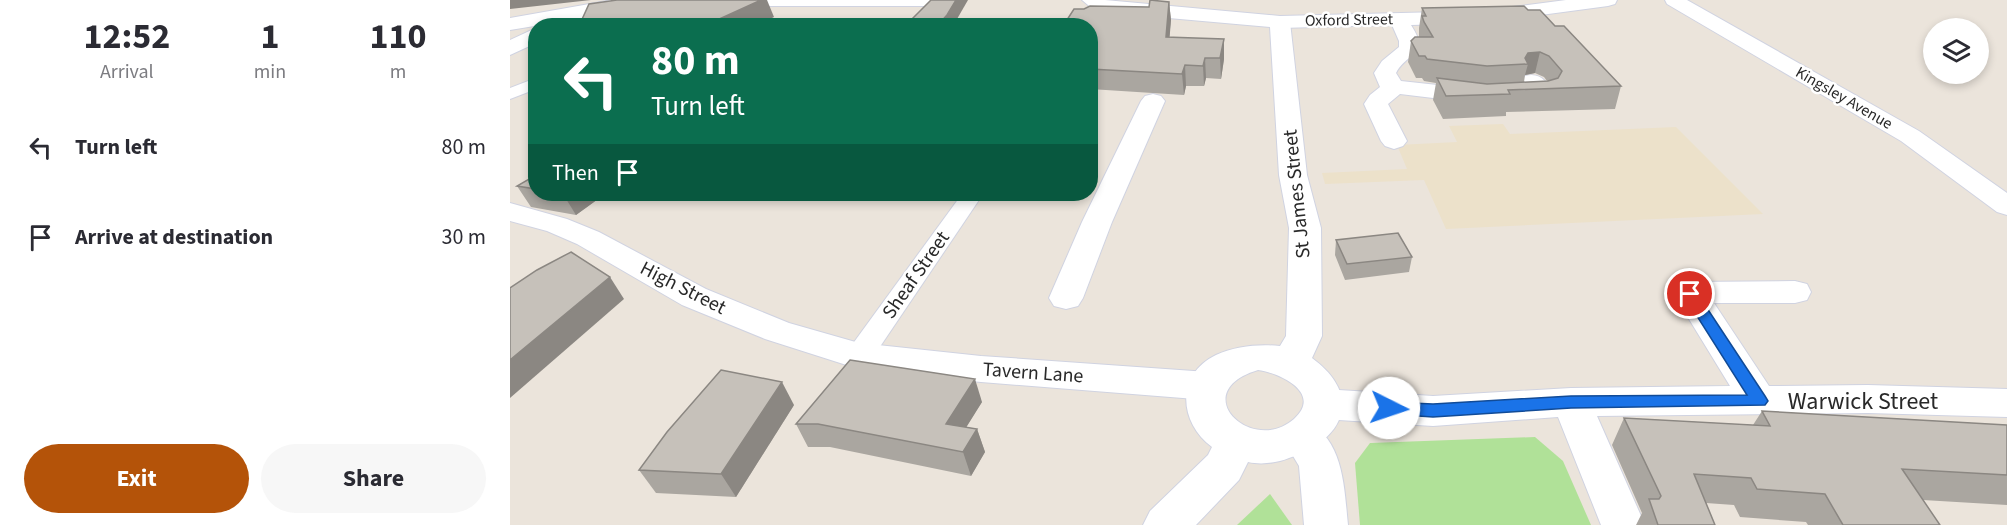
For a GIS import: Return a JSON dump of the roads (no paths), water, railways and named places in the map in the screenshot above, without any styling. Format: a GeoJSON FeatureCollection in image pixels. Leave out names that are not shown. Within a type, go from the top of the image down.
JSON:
{"type":"FeatureCollection","features":[{"type":"Feature","properties":{"kind":"main road"},"geometry":{"type":"LineString","coordinates":[[767,0],[941,0]]}},
{"type":"Feature","properties":{"kind":"main road","name":"Oxford Street"},"geometry":{"type":"LineString","coordinates":[[1072,0],[1090,6],[1280,22]]}},
{"type":"Feature","properties":{"kind":"main road"},"geometry":{"type":"LineString","coordinates":[[560,18],[612,6],[648,4]]}},
{"type":"Feature","properties":{"kind":"main road"},"geometry":{"type":"LineString","coordinates":[[510,24],[528,22]]}},
{"type":"Feature","properties":{"kind":"main road","name":"St James Street"},"geometry":{"type":"LineString","coordinates":[[1280,22],[1293,175],[1305,228],[1304,336],[1291,362]]}},
{"type":"Feature","properties":{"kind":"main road"},"geometry":{"type":"LineString","coordinates":[[1268,357],[1291,362],[1313,378],[1322,394],[1312,420],[1270,446],[1255,446],[1236,441],[1217,430],[1205,412],[1205,393],[1208,386],[1219,372],[1239,361],[1268,357]]}},
{"type":"Feature","properties":{"kind":"main road"},"geometry":{"type":"LineString","coordinates":[[1166,525],[1224,467],[1236,441]]}},
{"type":"Feature","properties":{"kind":"street","name":"Oxford Street"},"geometry":{"type":"LineString","coordinates":[[1280,22],[1482,17],[1565,3],[1608,0]]}},
{"type":"Feature","properties":{"kind":"street","name":"Kingsley Avenue"},"geometry":{"type":"LineString","coordinates":[[1674,0],[1910,136],[2007,206]]}},
{"type":"Feature","properties":{"kind":"street"},"geometry":{"type":"LineString","coordinates":[[1398,19],[1409,39],[1409,47],[1397,61],[1390,64],[1385,73],[1388,83],[1395,87],[1483,97],[1543,94],[1533,81]]}},
{"type":"Feature","properties":{"kind":"street"},"geometry":{"type":"LineString","coordinates":[[510,49],[528,39]]}},
{"type":"Feature","properties":{"kind":"street"},"geometry":{"type":"LineString","coordinates":[[510,94],[528,86]]}},
{"type":"Feature","properties":{"kind":"street"},"geometry":{"type":"LineString","coordinates":[[1395,87],[1376,104],[1395,141]]}},
{"type":"Feature","properties":{"kind":"street"},"geometry":{"type":"LineString","coordinates":[[1066,298],[1097,222],[1154,101]]}},
{"type":"Feature","properties":{"kind":"street","name":"Sheaf Street"},"geometry":{"type":"LineString","coordinates":[[859,356],[967,201]]}},
{"type":"Feature","properties":{"kind":"street","name":"High Street"},"geometry":{"type":"LineString","coordinates":[[510,212],[557,225],[588,238],[694,297],[777,331],[859,356]]}},
{"type":"Feature","properties":{"kind":"street"},"geometry":{"type":"LineString","coordinates":[[1760,401],[1690,294],[1795,292]]}},
{"type":"Feature","properties":{"kind":"street","name":"Tavern Lane"},"geometry":{"type":"LineString","coordinates":[[859,356],[981,369],[1208,386]]}},
{"type":"Feature","properties":{"kind":"street","name":"Warwick Street"},"geometry":{"type":"LineString","coordinates":[[1312,420],[1571,402],[1869,399],[2007,404]]}},
{"type":"Feature","properties":{"kind":"street"},"geometry":{"type":"LineString","coordinates":[[1571,402],[1623,525]]}},
{"type":"Feature","properties":{"kind":"street"},"geometry":{"type":"LineString","coordinates":[[1312,420],[1320,464],[1326,525]]}}]}
